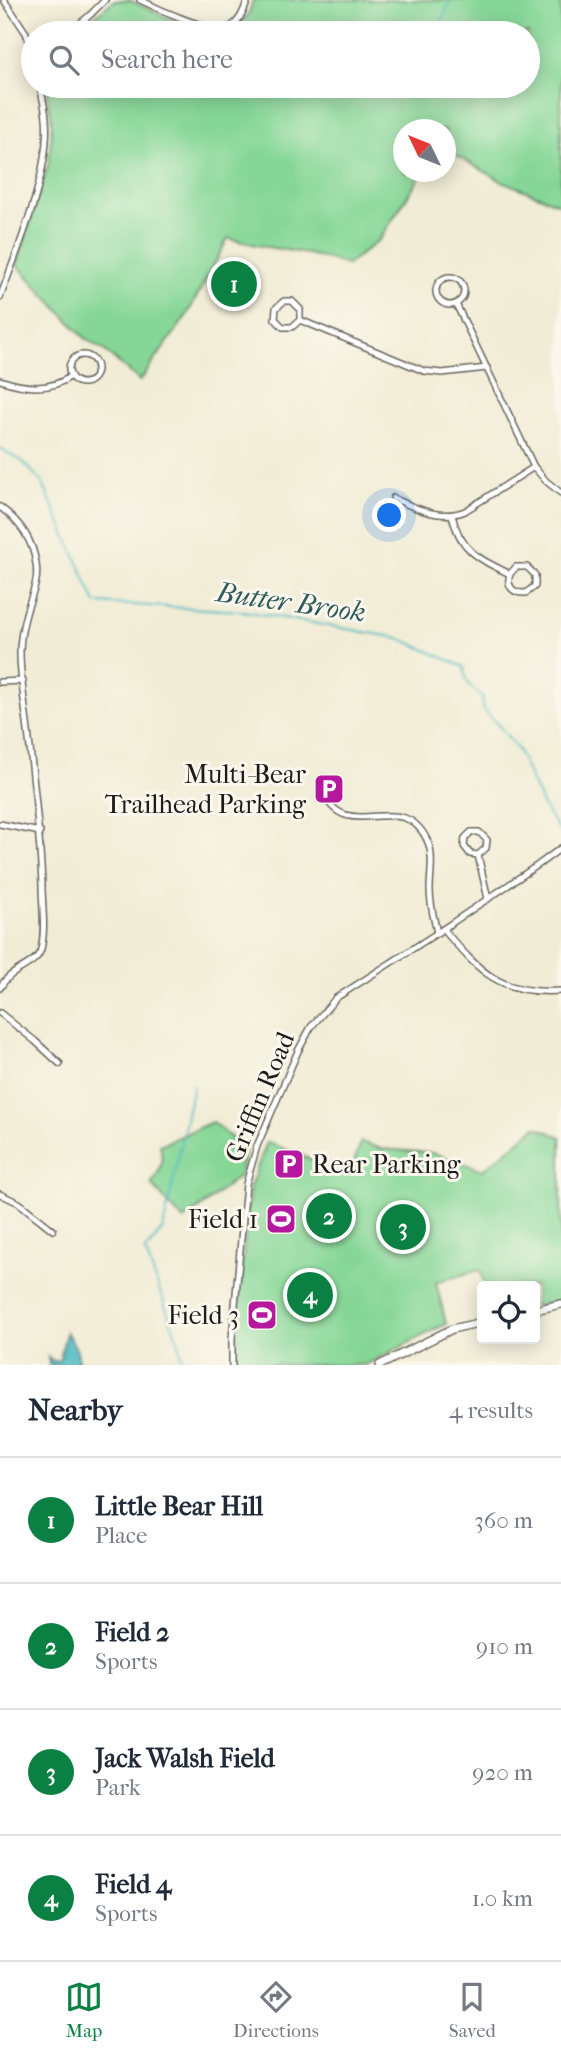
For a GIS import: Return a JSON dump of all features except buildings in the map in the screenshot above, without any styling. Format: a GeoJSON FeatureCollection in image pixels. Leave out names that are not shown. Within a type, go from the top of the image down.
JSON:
{"type":"FeatureCollection","features":[{"type":"Feature","properties":{"kind":"main road"},"geometry":{"type":"LineString","coordinates":[[540,1309],[561,1304]]}},
{"type":"Feature","properties":{"kind":"main road"},"geometry":{"type":"LineString","coordinates":[[380,1365],[452,1329],[477,1323]]}},
{"type":"Feature","properties":{"kind":"street"},"geometry":{"type":"LineString","coordinates":[[4,0],[21,24]]}},
{"type":"Feature","properties":{"kind":"street"},"geometry":{"type":"LineString","coordinates":[[81,21],[105,0]]}},
{"type":"Feature","properties":{"kind":"street"},"geometry":{"type":"LineString","coordinates":[[140,0],[169,14],[194,21]]}},
{"type":"Feature","properties":{"kind":"street"},"geometry":{"type":"LineString","coordinates":[[237,21],[248,0]]}},
{"type":"Feature","properties":{"kind":"street"},"geometry":{"type":"LineString","coordinates":[[0,298],[41,174],[46,118],[42,98]]}},
{"type":"Feature","properties":{"kind":"street"},"geometry":{"type":"LineString","coordinates":[[0,270],[9,271]]}},
{"type":"Feature","properties":{"kind":"street"},"geometry":{"type":"LineString","coordinates":[[454,277],[464,287],[463,297],[456,304],[443,303],[437,296],[438,283],[445,278],[454,277]]}},
{"type":"Feature","properties":{"kind":"street"},"geometry":{"type":"LineString","coordinates":[[292,301],[300,309],[300,320],[292,327],[283,327],[275,319],[275,308],[281,302],[292,301]]}},
{"type":"Feature","properties":{"kind":"street"},"geometry":{"type":"LineString","coordinates":[[456,304],[534,467],[561,493]]}},
{"type":"Feature","properties":{"kind":"street"},"geometry":{"type":"LineString","coordinates":[[300,320],[424,371],[442,373],[487,368]]}},
{"type":"Feature","properties":{"kind":"street"},"geometry":{"type":"LineString","coordinates":[[85,355],[96,363],[97,373],[87,383],[78,382],[71,376],[69,367],[77,357],[85,355]]}},
{"type":"Feature","properties":{"kind":"street"},"geometry":{"type":"LineString","coordinates":[[0,380],[16,385],[42,387],[57,384],[71,376]]}},
{"type":"Feature","properties":{"kind":"street"},"geometry":{"type":"LineString","coordinates":[[393,498],[423,510],[453,515],[465,511],[534,467]]}},
{"type":"Feature","properties":{"kind":"street"},"geometry":{"type":"LineString","coordinates":[[0,507],[21,527],[37,567],[37,580],[20,640],[40,832],[43,918],[41,950],[34,961],[11,973],[0,988]]}},
{"type":"Feature","properties":{"kind":"street"},"geometry":{"type":"LineString","coordinates":[[453,515],[457,533],[469,550],[510,573]]}},
{"type":"Feature","properties":{"kind":"street"},"geometry":{"type":"LineString","coordinates":[[516,567],[527,567],[535,575],[535,586],[526,593],[514,592],[508,582],[510,573],[516,567]]}},
{"type":"Feature","properties":{"kind":"street"},"geometry":{"type":"LineString","coordinates":[[0,682],[23,681]]}},
{"type":"Feature","properties":{"kind":"street"},"geometry":{"type":"LineString","coordinates":[[322,790],[334,808],[348,817],[392,815],[408,820],[419,830],[430,849],[430,898],[440,931],[481,971],[503,984],[529,991],[561,991]]}},
{"type":"Feature","properties":{"kind":"street"},"geometry":{"type":"LineString","coordinates":[[0,824],[40,832]]}},
{"type":"Feature","properties":{"kind":"street"},"geometry":{"type":"LineString","coordinates":[[471,832],[482,834],[487,840],[486,848],[478,855],[470,854],[464,848],[464,840],[471,832]]}},
{"type":"Feature","properties":{"kind":"street","name":"Griffin Road"},"geometry":{"type":"LineString","coordinates":[[232,1365],[246,1184],[257,1146],[311,1027],[336,998],[561,848]]}},
{"type":"Feature","properties":{"kind":"street"},"geometry":{"type":"LineString","coordinates":[[478,855],[488,899]]}},
{"type":"Feature","properties":{"kind":"street"},"geometry":{"type":"LineString","coordinates":[[0,1013],[60,1063]]}},
{"type":"Feature","properties":{"kind":"street"},"geometry":{"type":"LineString","coordinates":[[0,1194],[19,1203],[53,1230]]}},
{"type":"Feature","properties":{"kind":"green space"},"geometry":{"type":"Polygon","coordinates":[[[129,0],[174,21],[89,21],[113,1],[129,0]]]}},
{"type":"Feature","properties":{"kind":"green space"},"geometry":{"type":"Polygon","coordinates":[[[253,0],[561,0],[559,204],[502,181],[456,156],[456,119],[393,119],[393,182],[417,182],[380,239],[347,265],[317,256],[228,238],[187,315],[140,381],[104,350],[86,339],[17,265],[49,162],[52,123],[48,98],[540,98],[540,21],[244,21],[253,0]]]}},
{"type":"Feature","properties":{"kind":"green space"},"geometry":{"type":"Polygon","coordinates":[[[212,1122],[245,1149],[240,1175],[183,1220],[151,1184],[161,1166],[160,1145],[212,1122]]]}},
{"type":"Feature","properties":{"kind":"green space"},"geometry":{"type":"Polygon","coordinates":[[[536,1127],[561,1137],[561,1300],[540,1305],[540,1281],[483,1281],[480,1270],[436,1282],[446,1324],[365,1365],[238,1365],[236,1349],[250,1187],[267,1142],[351,1171],[361,1142],[382,1149],[433,1153],[483,1170],[536,1127]]]}},
{"type":"Feature","properties":{"kind":"water"},"geometry":{"type":"Polygon","coordinates":[[[66,1332],[77,1352],[77,1365],[49,1365],[48,1357],[53,1361],[60,1360],[66,1332]]]}},
{"type":"Feature","properties":{"kind":"waterway"},"geometry":{"type":"LineString","coordinates":[[442,21],[450,0]]}},
{"type":"Feature","properties":{"kind":"waterway","name":"Butter Brook"},"geometry":{"type":"LineString","coordinates":[[0,448],[23,462],[42,482],[96,603],[243,611],[399,638],[464,667],[469,684],[482,696],[483,709],[518,750],[542,804],[561,833]]}},
{"type":"Feature","properties":{"kind":"waterway"},"geometry":{"type":"LineString","coordinates":[[183,1365],[179,1343],[145,1251],[163,1229],[193,1086]]}},
{"type":"Feature","properties":{"kind":"place","name":"Little Bear Hill"},"geometry":{"type":"Point","coordinates":[234,284]}},
{"type":"Feature","properties":{"kind":"place","name":"Multi-Bear Trailhead Parking"},"geometry":{"type":"Point","coordinates":[329,789]}},
{"type":"Feature","properties":{"kind":"place","name":"Rear Parking"},"geometry":{"type":"Point","coordinates":[289,1164]}},
{"type":"Feature","properties":{"kind":"place","name":"Field 2"},"geometry":{"type":"Point","coordinates":[329,1216]}},
{"type":"Feature","properties":{"kind":"place","name":"Field 1"},"geometry":{"type":"Point","coordinates":[281,1219]}},
{"type":"Feature","properties":{"kind":"place","name":"Jack Walsh Field"},"geometry":{"type":"Point","coordinates":[403,1227]}},
{"type":"Feature","properties":{"kind":"place","name":"Field 4"},"geometry":{"type":"Point","coordinates":[310,1295]}},
{"type":"Feature","properties":{"kind":"place","name":"Field 3"},"geometry":{"type":"Point","coordinates":[262,1315]}}]}
